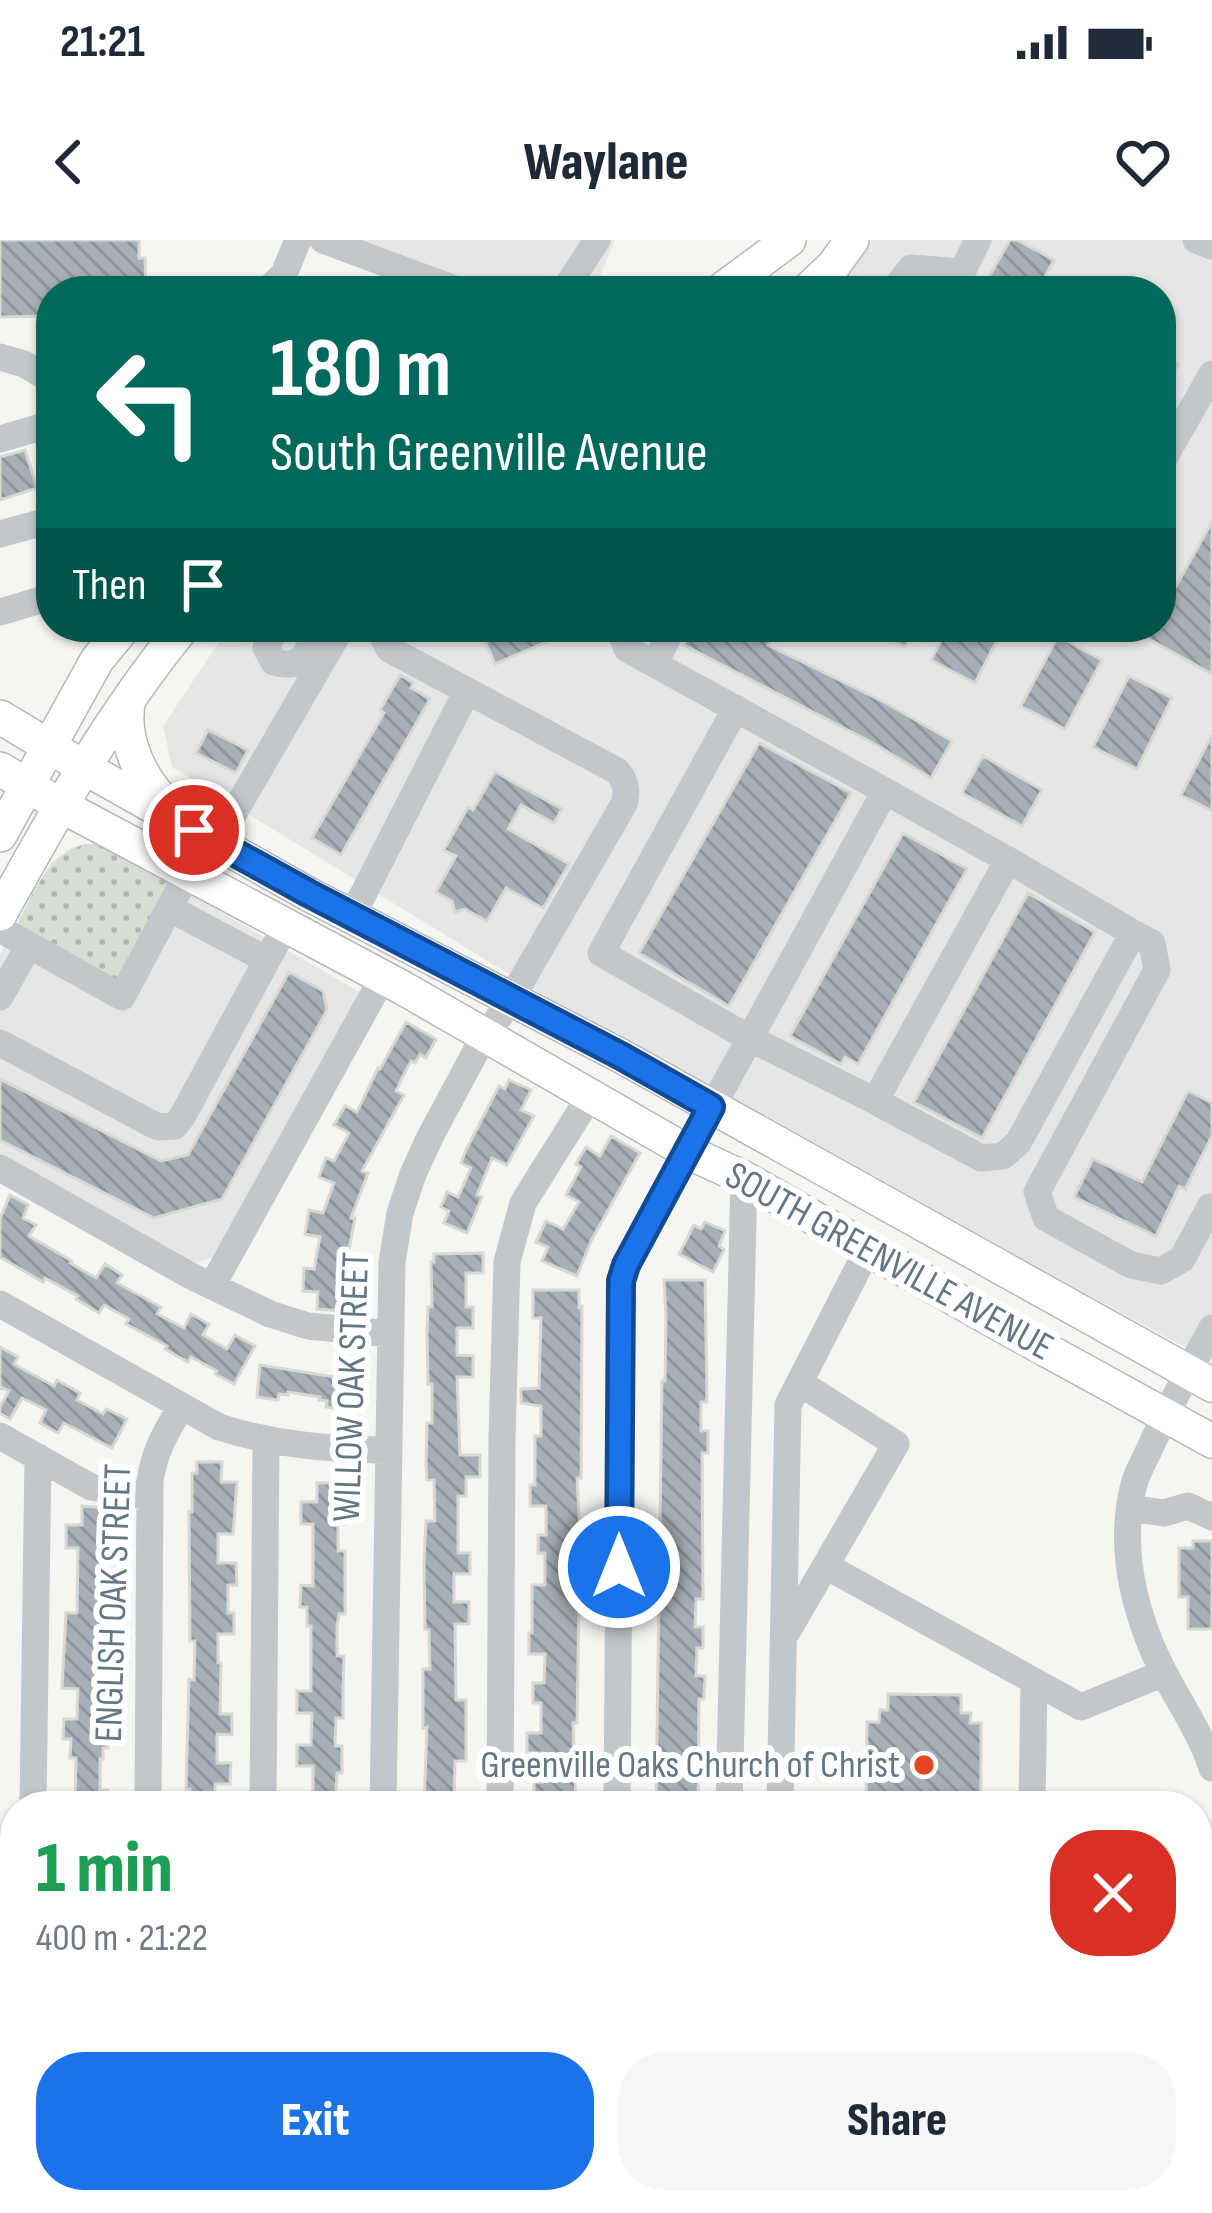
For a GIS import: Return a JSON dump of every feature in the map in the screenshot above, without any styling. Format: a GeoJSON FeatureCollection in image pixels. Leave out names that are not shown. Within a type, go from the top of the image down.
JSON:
{"type":"FeatureCollection","features":[{"type":"Feature","properties":{"kind":"main road"},"geometry":{"type":"LineString","coordinates":[[740,276],[789,240]]}},
{"type":"Feature","properties":{"kind":"main road"},"geometry":{"type":"LineString","coordinates":[[823,276],[852,240]]}},
{"type":"Feature","properties":{"kind":"main road"},"geometry":{"type":"LineString","coordinates":[[0,835],[14,777],[51,747],[112,642]]}},
{"type":"Feature","properties":{"kind":"main road"},"geometry":{"type":"LineString","coordinates":[[0,914],[59,805],[172,642]]}},
{"type":"Feature","properties":{"kind":"main road"},"geometry":{"type":"LineString","coordinates":[[130,697],[126,729],[133,752],[162,800],[205,836]]}},
{"type":"Feature","properties":{"kind":"main road","name":"SOUTH GREENVILLE AVENUE"},"geometry":{"type":"LineString","coordinates":[[0,716],[205,836],[621,1056],[1200,1378]]}},
{"type":"Feature","properties":{"kind":"main road","name":"SOUTH GREENVILLE AVENUE"},"geometry":{"type":"LineString","coordinates":[[14,777],[383,977],[688,1152],[744,1178],[1212,1441]]}},
{"type":"Feature","properties":{"kind":"street"},"geometry":{"type":"LineString","coordinates":[[282,276],[298,240]]}},
{"type":"Feature","properties":{"kind":"street"},"geometry":{"type":"LineString","coordinates":[[323,240],[375,249],[430,276]]}},
{"type":"Feature","properties":{"kind":"street"},"geometry":{"type":"LineString","coordinates":[[574,276],[597,240]]}},
{"type":"Feature","properties":{"kind":"street"},"geometry":{"type":"LineString","coordinates":[[904,276],[910,268],[962,272],[979,240]]}},
{"type":"Feature","properties":{"kind":"street"},"geometry":{"type":"LineString","coordinates":[[1196,240],[1212,246]]}},
{"type":"Feature","properties":{"kind":"street"},"geometry":{"type":"LineString","coordinates":[[0,357],[36,371]]}},
{"type":"Feature","properties":{"kind":"street"},"geometry":{"type":"LineString","coordinates":[[1176,437],[1212,374]]}},
{"type":"Feature","properties":{"kind":"street"},"geometry":{"type":"LineString","coordinates":[[0,439],[36,430]]}},
{"type":"Feature","properties":{"kind":"street"},"geometry":{"type":"LineString","coordinates":[[0,534],[36,524]]}},
{"type":"Feature","properties":{"kind":"street"},"geometry":{"type":"LineString","coordinates":[[0,612],[36,601]]}},
{"type":"Feature","properties":{"kind":"street"},"geometry":{"type":"LineString","coordinates":[[257,642],[256,660],[262,669],[304,691]]}},
{"type":"Feature","properties":{"kind":"street"},"geometry":{"type":"LineString","coordinates":[[269,642],[266,648],[274,662],[287,666],[300,662],[311,642]]}},
{"type":"Feature","properties":{"kind":"street"},"geometry":{"type":"LineString","coordinates":[[205,836],[333,642]]}},
{"type":"Feature","properties":{"kind":"street"},"geometry":{"type":"LineString","coordinates":[[352,916],[467,691],[400,642]]}},
{"type":"Feature","properties":{"kind":"street"},"geometry":{"type":"LineString","coordinates":[[624,642],[627,649],[1152,943],[1157,970],[1036,1192],[1046,1218],[1131,1265],[1161,1271],[1182,1259],[1211,1206]]}},
{"type":"Feature","properties":{"kind":"street"},"geometry":{"type":"LineString","coordinates":[[655,663],[666,642]]}},
{"type":"Feature","properties":{"kind":"street","name":"WILLOW OAK STREET"},"geometry":{"type":"LineString","coordinates":[[383,1791],[392,1262],[400,1213],[430,1137],[627,794],[617,771],[467,691]]}},
{"type":"Feature","properties":{"kind":"street"},"geometry":{"type":"LineString","coordinates":[[736,708],[601,953],[749,1038],[981,1158],[1003,1156],[1018,1143],[1132,933]]}},
{"type":"Feature","properties":{"kind":"street"},"geometry":{"type":"LineString","coordinates":[[617,1791],[621,1281],[885,791]]}},
{"type":"Feature","properties":{"kind":"street"},"geometry":{"type":"LineString","coordinates":[[875,1101],[1008,860]]}},
{"type":"Feature","properties":{"kind":"street"},"geometry":{"type":"LineString","coordinates":[[0,929],[122,998],[188,873]]}},
{"type":"Feature","properties":{"kind":"street"},"geometry":{"type":"LineString","coordinates":[[169,908],[265,959]]}},
{"type":"Feature","properties":{"kind":"street"},"geometry":{"type":"LineString","coordinates":[[0,1043],[152,1124],[175,1126],[286,925]]}},
{"type":"Feature","properties":{"kind":"street"},"geometry":{"type":"LineString","coordinates":[[0,997],[28,947]]}},
{"type":"Feature","properties":{"kind":"street"},"geometry":{"type":"LineString","coordinates":[[212,1286],[383,977]]}},
{"type":"Feature","properties":{"kind":"street"},"geometry":{"type":"LineString","coordinates":[[500,1791],[507,1262],[523,1203],[590,1096]]}},
{"type":"Feature","properties":{"kind":"street"},"geometry":{"type":"LineString","coordinates":[[0,1168],[270,1314],[308,1326],[390,1334]]}},
{"type":"Feature","properties":{"kind":"street"},"geometry":{"type":"LineString","coordinates":[[729,1791],[744,1178]]}},
{"type":"Feature","properties":{"kind":"street"},"geometry":{"type":"LineString","coordinates":[[780,1791],[788,1405],[868,1249]]}},
{"type":"Feature","properties":{"kind":"street"},"geometry":{"type":"LineString","coordinates":[[0,1304],[219,1427],[312,1448],[387,1450]]}},
{"type":"Feature","properties":{"kind":"street"},"geometry":{"type":"LineString","coordinates":[[1212,1328],[1200,1378],[1165,1414],[1135,1482],[1126,1542],[1134,1598],[1164,1673],[1212,1768]]}},
{"type":"Feature","properties":{"kind":"street"},"geometry":{"type":"LineString","coordinates":[[784,1638],[896,1444],[800,1383]]}},
{"type":"Feature","properties":{"kind":"street","name":"ENGLISH OAK STREET"},"geometry":{"type":"LineString","coordinates":[[148,1791],[153,1461],[181,1408]]}},
{"type":"Feature","properties":{"kind":"street"},"geometry":{"type":"LineString","coordinates":[[0,1436],[92,1487],[150,1497]]}},
{"type":"Feature","properties":{"kind":"street"},"geometry":{"type":"LineString","coordinates":[[263,1791],[266,1440]]}},
{"type":"Feature","properties":{"kind":"street"},"geometry":{"type":"LineString","coordinates":[[33,1791],[38,1457]]}},
{"type":"Feature","properties":{"kind":"street"},"geometry":{"type":"LineString","coordinates":[[1131,1508],[1164,1513],[1187,1506],[1212,1517]]}},
{"type":"Feature","properties":{"kind":"street"},"geometry":{"type":"LineString","coordinates":[[826,1566],[1081,1707],[1164,1673]]}},
{"type":"Feature","properties":{"kind":"street"},"geometry":{"type":"LineString","coordinates":[[1032,1791],[1034,1682]]}},
{"type":"Feature","properties":{"kind":"street"},"geometry":{"type":"LineString","coordinates":[[1190,1723],[1212,1704]]}},
{"type":"Feature","properties":{"kind":"shaded area"},"geometry":{"type":"Polygon","coordinates":[[[288,240],[615,240],[600,276],[392,276],[288,240]]]}},
{"type":"Feature","properties":{"kind":"shaded area"},"geometry":{"type":"Polygon","coordinates":[[[872,240],[1212,240],[1212,1362],[613,1038],[172,767],[163,726],[219,642],[1176,642],[1176,276],[837,276],[872,240]]]}},
{"type":"Feature","properties":{"kind":"shaded area"},"geometry":{"type":"Polygon","coordinates":[[[85,844],[103,844],[363,994],[220,1256],[186,1265],[0,1163],[0,954],[51,863],[85,844]]]}},
{"type":"Feature","properties":{"kind":"shaded area"},"geometry":{"type":"Polygon","coordinates":[[[85,844],[103,844],[172,885],[118,983],[15,928],[50,867],[85,844]]]}},
{"type":"Feature","properties":{"kind":"building"},"geometry":{"type":"Polygon","coordinates":[[[0,240],[139,240],[146,276],[36,276],[36,316],[0,317],[0,240]]]}},
{"type":"Feature","properties":{"kind":"building"},"geometry":{"type":"Polygon","coordinates":[[[1010,240],[1054,260],[1045,276],[990,276],[1010,240]]]}},
{"type":"Feature","properties":{"kind":"building"},"geometry":{"type":"Polygon","coordinates":[[[25,450],[36,488],[0,500],[0,457],[25,450]]]}},
{"type":"Feature","properties":{"kind":"building"},"geometry":{"type":"Polygon","coordinates":[[[1212,522],[1212,674],[1154,642],[1176,642],[1176,586],[1212,522]]]}},
{"type":"Feature","properties":{"kind":"building"},"geometry":{"type":"Polygon","coordinates":[[[485,642],[547,642],[495,664],[485,642]]]}},
{"type":"Feature","properties":{"kind":"building"},"geometry":{"type":"Polygon","coordinates":[[[770,642],[952,741],[931,778],[684,645],[770,642]]]}},
{"type":"Feature","properties":{"kind":"building"},"geometry":{"type":"Polygon","coordinates":[[[940,642],[996,642],[975,683],[931,660],[940,642]]]}},
{"type":"Feature","properties":{"kind":"building"},"geometry":{"type":"Polygon","coordinates":[[[1055,642],[1069,642],[1102,660],[1065,729],[1021,706],[1055,642]]]}},
{"type":"Feature","properties":{"kind":"building"},"geometry":{"type":"Polygon","coordinates":[[[400,675],[430,699],[341,855],[312,838],[384,713],[380,710],[400,675]]]}},
{"type":"Feature","properties":{"kind":"building"},"geometry":{"type":"Polygon","coordinates":[[[1129,676],[1172,698],[1137,769],[1093,747],[1129,676]]]}},
{"type":"Feature","properties":{"kind":"building"},"geometry":{"type":"Polygon","coordinates":[[[208,730],[248,750],[236,773],[196,753],[208,730]]]}},
{"type":"Feature","properties":{"kind":"building"},"geometry":{"type":"Polygon","coordinates":[[[1212,735],[1212,811],[1181,795],[1212,735]]]}},
{"type":"Feature","properties":{"kind":"building"},"geometry":{"type":"Polygon","coordinates":[[[759,743],[851,793],[729,1006],[639,953],[759,743]]]}},
{"type":"Feature","properties":{"kind":"building"},"geometry":{"type":"Polygon","coordinates":[[[983,756],[1042,790],[1022,826],[962,793],[983,756]]]}},
{"type":"Feature","properties":{"kind":"building"},"geometry":{"type":"Polygon","coordinates":[[[495,772],[562,809],[554,823],[521,805],[508,829],[569,864],[543,908],[506,888],[487,921],[465,909],[455,912],[452,901],[436,892],[456,856],[444,850],[495,772]]]}},
{"type":"Feature","properties":{"kind":"building"},"geometry":{"type":"Polygon","coordinates":[[[903,833],[967,869],[858,1064],[845,1057],[841,1064],[790,1036],[903,833]]]}},
{"type":"Feature","properties":{"kind":"building"},"geometry":{"type":"Polygon","coordinates":[[[1028,893],[1095,932],[982,1138],[914,1102],[1028,893]]]}},
{"type":"Feature","properties":{"kind":"building"},"geometry":{"type":"Polygon","coordinates":[[[289,972],[323,991],[327,1010],[222,1199],[154,1218],[0,1140],[0,1079],[161,1161],[188,1155],[289,972]]]}},
{"type":"Feature","properties":{"kind":"building"},"geometry":{"type":"Polygon","coordinates":[[[406,1022],[436,1039],[426,1058],[420,1054],[415,1063],[411,1061],[396,1091],[404,1095],[362,1171],[368,1173],[351,1218],[355,1218],[345,1271],[349,1271],[348,1298],[343,1298],[342,1311],[317,1309],[318,1292],[303,1291],[304,1268],[314,1269],[320,1237],[305,1234],[309,1210],[323,1213],[334,1183],[319,1177],[326,1158],[334,1161],[349,1133],[334,1125],[345,1106],[357,1112],[406,1022]]]}},
{"type":"Feature","properties":{"kind":"building"},"geometry":{"type":"Polygon","coordinates":[[[509,1080],[531,1090],[521,1110],[534,1116],[507,1165],[492,1158],[467,1233],[444,1223],[449,1211],[441,1207],[447,1192],[458,1197],[471,1168],[461,1163],[466,1150],[499,1086],[505,1089],[509,1080]]]}},
{"type":"Feature","properties":{"kind":"building"},"geometry":{"type":"Polygon","coordinates":[[[1188,1091],[1212,1103],[1212,1136],[1185,1189],[1179,1186],[1156,1236],[1074,1197],[1093,1159],[1142,1182],[1188,1091]]]}},
{"type":"Feature","properties":{"kind":"building"},"geometry":{"type":"Polygon","coordinates":[[[611,1136],[640,1153],[577,1276],[542,1261],[548,1247],[536,1242],[546,1221],[563,1229],[579,1202],[566,1195],[581,1167],[576,1164],[586,1147],[600,1156],[611,1136]]]}},
{"type":"Feature","properties":{"kind":"building"},"geometry":{"type":"Polygon","coordinates":[[[10,1195],[28,1205],[23,1218],[36,1225],[29,1236],[70,1263],[96,1278],[105,1264],[122,1275],[117,1283],[161,1307],[157,1314],[184,1328],[191,1314],[209,1324],[203,1335],[227,1349],[235,1335],[255,1346],[234,1384],[191,1357],[188,1362],[165,1349],[167,1346],[126,1324],[129,1319],[104,1305],[99,1313],[78,1296],[0,1257],[0,1219],[10,1195]]]}},
{"type":"Feature","properties":{"kind":"building"},"geometry":{"type":"Polygon","coordinates":[[[705,1222],[725,1231],[719,1246],[724,1250],[713,1272],[679,1254],[694,1225],[701,1229],[705,1222]]]}},
{"type":"Feature","properties":{"kind":"building"},"geometry":{"type":"Polygon","coordinates":[[[483,1253],[483,1273],[466,1273],[466,1307],[473,1307],[473,1328],[457,1328],[457,1355],[473,1356],[473,1377],[457,1377],[460,1455],[480,1455],[480,1477],[466,1477],[466,1496],[458,1496],[458,1553],[470,1553],[470,1574],[454,1574],[454,1602],[469,1602],[469,1624],[455,1624],[456,1700],[466,1700],[466,1761],[455,1761],[454,1791],[425,1791],[423,1669],[430,1669],[424,1562],[426,1521],[435,1521],[434,1480],[427,1480],[426,1464],[427,1423],[432,1423],[427,1334],[434,1254],[483,1253]]]}},
{"type":"Feature","properties":{"kind":"building"},"geometry":{"type":"Polygon","coordinates":[[[664,1280],[705,1280],[707,1402],[701,1402],[701,1431],[708,1431],[708,1453],[702,1453],[703,1599],[696,1599],[695,1627],[703,1627],[696,1676],[705,1676],[704,1699],[699,1699],[698,1791],[656,1791],[664,1280]]]}},
{"type":"Feature","properties":{"kind":"building"},"geometry":{"type":"Polygon","coordinates":[[[533,1290],[579,1290],[575,1791],[534,1791],[534,1782],[542,1782],[542,1753],[527,1753],[527,1733],[541,1733],[541,1703],[533,1703],[533,1683],[544,1683],[545,1654],[529,1654],[532,1585],[545,1585],[545,1553],[538,1553],[538,1535],[546,1535],[546,1506],[530,1506],[541,1406],[521,1403],[521,1389],[539,1388],[541,1318],[533,1318],[533,1290]]]}},
{"type":"Feature","properties":{"kind":"building"},"geometry":{"type":"Polygon","coordinates":[[[0,1347],[18,1357],[14,1364],[54,1386],[57,1380],[80,1393],[77,1400],[103,1414],[106,1409],[127,1419],[112,1448],[64,1423],[58,1433],[40,1423],[46,1410],[22,1398],[10,1419],[0,1413],[9,1391],[0,1390],[0,1347]]]}},
{"type":"Feature","properties":{"kind":"building"},"geometry":{"type":"Polygon","coordinates":[[[260,1365],[353,1380],[349,1410],[326,1407],[327,1401],[320,1397],[288,1392],[279,1394],[278,1400],[257,1397],[260,1365]]]}},
{"type":"Feature","properties":{"kind":"building"},"geometry":{"type":"Polygon","coordinates":[[[197,1462],[222,1462],[221,1482],[237,1482],[233,1534],[218,1534],[218,1563],[236,1563],[237,1585],[228,1585],[234,1634],[218,1634],[220,1714],[232,1714],[232,1735],[217,1734],[217,1763],[231,1763],[230,1784],[215,1784],[215,1791],[186,1789],[189,1679],[194,1680],[195,1641],[190,1641],[189,1512],[192,1473],[197,1473],[197,1462]]]}},
{"type":"Feature","properties":{"kind":"building"},"geometry":{"type":"Polygon","coordinates":[[[317,1483],[341,1483],[341,1494],[346,1494],[346,1524],[338,1524],[338,1551],[345,1551],[345,1614],[339,1614],[337,1626],[337,1656],[344,1656],[343,1718],[336,1718],[335,1746],[342,1746],[342,1773],[337,1773],[336,1791],[313,1791],[313,1766],[297,1766],[297,1745],[311,1745],[312,1713],[297,1713],[297,1691],[311,1691],[311,1626],[307,1626],[307,1607],[300,1607],[301,1585],[313,1586],[313,1524],[301,1524],[301,1502],[317,1502],[317,1483]]]}},
{"type":"Feature","properties":{"kind":"building"},"geometry":{"type":"Polygon","coordinates":[[[82,1506],[106,1508],[107,1519],[111,1519],[111,1548],[103,1548],[103,1575],[110,1575],[105,1667],[109,1667],[108,1748],[103,1748],[100,1759],[100,1790],[108,1791],[75,1791],[76,1758],[70,1758],[71,1739],[63,1739],[64,1719],[77,1719],[78,1689],[62,1688],[66,1613],[77,1613],[78,1548],[66,1548],[66,1525],[82,1525],[82,1506]]]}},
{"type":"Feature","properties":{"kind":"building"},"geometry":{"type":"Polygon","coordinates":[[[1193,1541],[1212,1541],[1212,1629],[1188,1629],[1188,1597],[1179,1597],[1179,1548],[1193,1548],[1193,1541]]]}},
{"type":"Feature","properties":{"kind":"building","name":"Greenville Oaks Church of Christ"},"geometry":{"type":"Polygon","coordinates":[[[888,1694],[961,1695],[961,1713],[971,1713],[970,1723],[981,1723],[981,1791],[866,1791],[867,1722],[879,1722],[880,1710],[888,1710],[888,1694]]]}},
{"type":"Feature","properties":{"kind":"place","name":"Greenville Oaks Church of Christ"},"geometry":{"type":"Point","coordinates":[924,1765]}},
{"type":"Feature","properties":{"kind":"route"},"geometry":{"type":"LineString","coordinates":[[194,830],[711,1107],[621,1281],[619,1567]]}}]}
